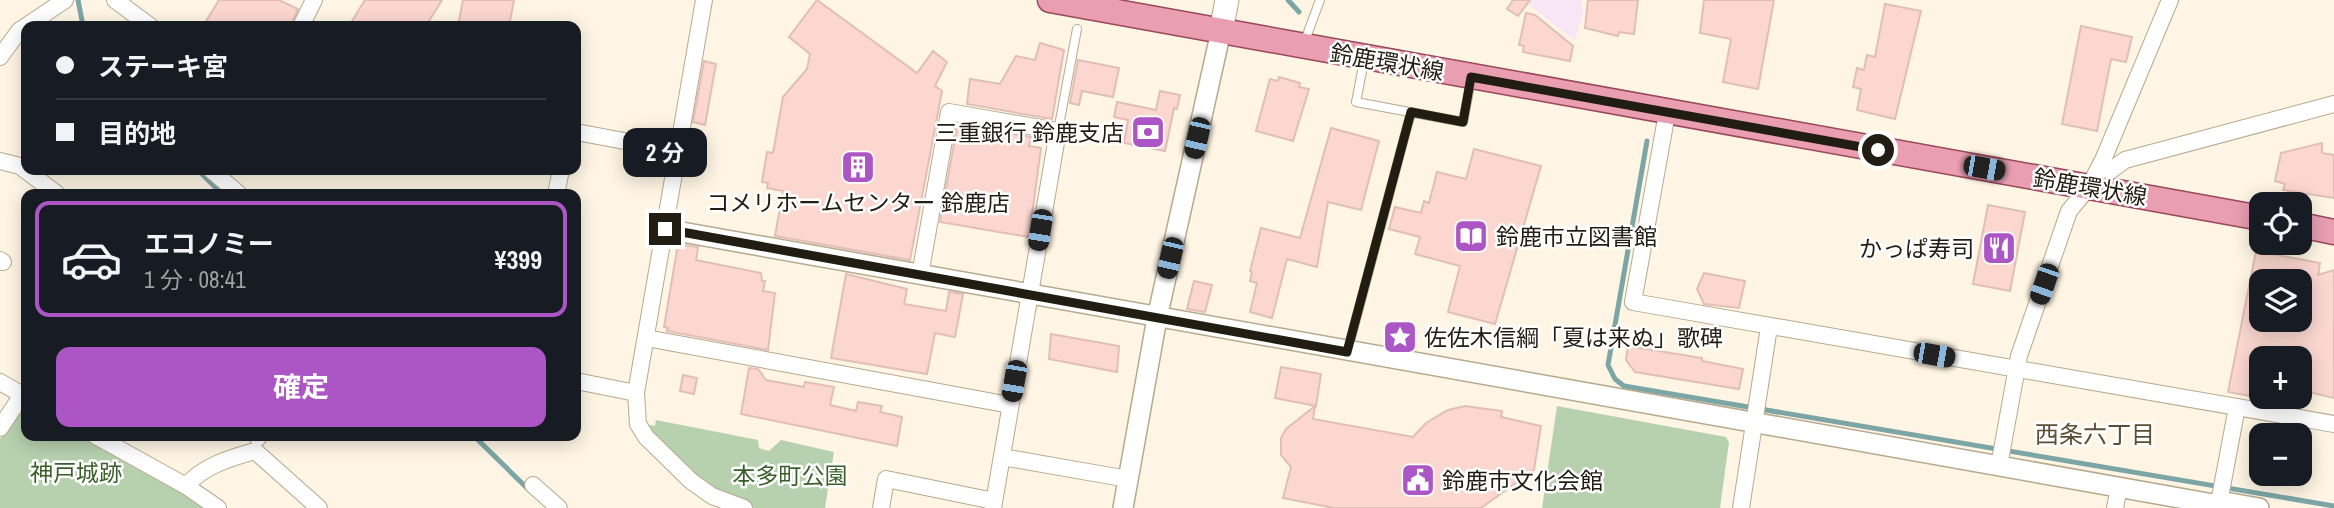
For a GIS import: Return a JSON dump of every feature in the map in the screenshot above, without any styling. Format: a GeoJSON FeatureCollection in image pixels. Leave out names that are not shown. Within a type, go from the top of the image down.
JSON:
{"type":"FeatureCollection","features":[{"type":"Feature","properties":{"kind":"main road","name":"鈴鹿環状線"},"geometry":{"type":"LineString","coordinates":[[1051,0],[1667,114],[2249,216]]}},
{"type":"Feature","properties":{"kind":"main road"},"geometry":{"type":"LineString","coordinates":[[1221,31],[1227,0]]}},
{"type":"Feature","properties":{"kind":"main road"},"geometry":{"type":"LineString","coordinates":[[2312,227],[2334,232]]}},
{"type":"Feature","properties":{"kind":"street"},"geometry":{"type":"LineString","coordinates":[[34,21],[65,0]]}},
{"type":"Feature","properties":{"kind":"street"},"geometry":{"type":"LineString","coordinates":[[115,0],[143,21]]}},
{"type":"Feature","properties":{"kind":"street"},"geometry":{"type":"LineString","coordinates":[[304,21],[314,0]]}},
{"type":"Feature","properties":{"kind":"street"},"geometry":{"type":"LineString","coordinates":[[704,0],[636,393],[638,424],[646,437],[691,481],[712,496],[744,508]]}},
{"type":"Feature","properties":{"kind":"street"},"geometry":{"type":"LineString","coordinates":[[2089,187],[2170,0]]}},
{"type":"Feature","properties":{"kind":"street"},"geometry":{"type":"LineString","coordinates":[[0,57],[21,30]]}},
{"type":"Feature","properties":{"kind":"street"},"geometry":{"type":"LineString","coordinates":[[1123,508],[1157,318],[1221,31]]}},
{"type":"Feature","properties":{"kind":"street"},"geometry":{"type":"LineString","coordinates":[[1999,464],[2016,369],[2069,211],[2089,187],[2124,160],[2334,104]]}},
{"type":"Feature","properties":{"kind":"street"},"geometry":{"type":"LineString","coordinates":[[881,508],[886,480],[993,504],[1058,131],[949,112],[920,275]]}},
{"type":"Feature","properties":{"kind":"street"},"geometry":{"type":"LineString","coordinates":[[1667,114],[1633,302],[2334,424]]}},
{"type":"Feature","properties":{"kind":"street"},"geometry":{"type":"LineString","coordinates":[[581,133],[678,151]]}},
{"type":"Feature","properties":{"kind":"street"},"geometry":{"type":"LineString","coordinates":[[0,160],[21,167]]}},
{"type":"Feature","properties":{"kind":"street"},"geometry":{"type":"LineString","coordinates":[[32,175],[50,189]]}},
{"type":"Feature","properties":{"kind":"street"},"geometry":{"type":"LineString","coordinates":[[217,175],[233,189]]}},
{"type":"Feature","properties":{"kind":"street"},"geometry":{"type":"LineString","coordinates":[[665,229],[2219,505],[2259,508]]}},
{"type":"Feature","properties":{"kind":"street"},"geometry":{"type":"LineString","coordinates":[[1741,508],[1769,327]]}},
{"type":"Feature","properties":{"kind":"street"},"geometry":{"type":"LineString","coordinates":[[646,338],[1010,405]]}},
{"type":"Feature","properties":{"kind":"street"},"geometry":{"type":"LineString","coordinates":[[0,382],[21,394]]}},
{"type":"Feature","properties":{"kind":"street"},"geometry":{"type":"LineString","coordinates":[[581,382],[636,393]]}},
{"type":"Feature","properties":{"kind":"street"},"geometry":{"type":"LineString","coordinates":[[0,428],[21,400]]}},
{"type":"Feature","properties":{"kind":"street"},"geometry":{"type":"LineString","coordinates":[[2219,505],[2237,407]]}},
{"type":"Feature","properties":{"kind":"street"},"geometry":{"type":"LineString","coordinates":[[105,441],[186,486],[218,508]]}},
{"type":"Feature","properties":{"kind":"street"},"geometry":{"type":"LineString","coordinates":[[186,486],[194,477],[256,441]]}},
{"type":"Feature","properties":{"kind":"street"},"geometry":{"type":"LineString","coordinates":[[259,441],[319,508]]}},
{"type":"Feature","properties":{"kind":"street"},"geometry":{"type":"LineString","coordinates":[[1002,457],[1128,479]]}},
{"type":"Feature","properties":{"kind":"street"},"geometry":{"type":"LineString","coordinates":[[533,485],[559,508]]}},
{"type":"Feature","properties":{"kind":"street"},"geometry":{"type":"LineString","coordinates":[[2115,508],[2119,487]]}},
{"type":"Feature","properties":{"kind":"lane"},"geometry":{"type":"LineString","coordinates":[[1303,46],[1320,0]]}},
{"type":"Feature","properties":{"kind":"lane"},"geometry":{"type":"LineString","coordinates":[[1058,131],[1077,29]]}},
{"type":"Feature","properties":{"kind":"lane"},"geometry":{"type":"LineString","coordinates":[[1364,57],[1356,102],[1463,122],[1471,77]]}},
{"type":"Feature","properties":{"kind":"lane"},"geometry":{"type":"LineString","coordinates":[[1347,352],[1411,112]]}},
{"type":"Feature","properties":{"kind":"shaded area"},"geometry":{"type":"Polygon","coordinates":[[[1523,0],[1582,0],[1583,12],[1575,41],[1523,0]]]}},
{"type":"Feature","properties":{"kind":"green space"},"geometry":{"type":"Polygon","coordinates":[[[1557,406],[1726,437],[1729,442],[1720,508],[1542,508],[1557,406]]]}},
{"type":"Feature","properties":{"kind":"green space","name":"神戸城跡"},"geometry":{"type":"Polygon","coordinates":[[[21,412],[21,441],[94,441],[208,508],[0,508],[0,439],[21,412]]]}},
{"type":"Feature","properties":{"kind":"green space","name":"本多町公園"},"geometry":{"type":"Polygon","coordinates":[[[656,420],[758,440],[759,448],[769,451],[781,440],[834,452],[825,508],[755,508],[723,496],[693,476],[667,451],[646,424],[655,426],[656,420]]]}},
{"type":"Feature","properties":{"kind":"building"},"geometry":{"type":"Polygon","coordinates":[[[219,0],[279,0],[298,9],[293,21],[206,21],[219,0]]]}},
{"type":"Feature","properties":{"kind":"building"},"geometry":{"type":"Polygon","coordinates":[[[365,0],[442,0],[429,21],[352,21],[365,0]]]}},
{"type":"Feature","properties":{"kind":"building"},"geometry":{"type":"Polygon","coordinates":[[[463,0],[514,0],[510,21],[459,21],[463,0]]]}},
{"type":"Feature","properties":{"kind":"building","name":"コメリホームセンター 鈴鹿店"},"geometry":{"type":"Polygon","coordinates":[[[817,0],[917,73],[933,51],[947,62],[935,86],[942,91],[910,260],[775,236],[783,191],[767,188],[768,183],[762,182],[767,152],[773,153],[783,97],[807,69],[810,54],[789,37],[817,0]]]}},
{"type":"Feature","properties":{"kind":"building"},"geometry":{"type":"Polygon","coordinates":[[[1513,0],[1530,0],[1518,16],[1507,9],[1513,0]]]}},
{"type":"Feature","properties":{"kind":"building"},"geometry":{"type":"Polygon","coordinates":[[[1588,0],[1638,0],[1634,34],[1619,32],[1618,36],[1585,28],[1588,0]]]}},
{"type":"Feature","properties":{"kind":"building"},"geometry":{"type":"Polygon","coordinates":[[[1704,0],[1774,0],[1758,89],[1723,82],[1731,39],[1700,33],[1704,0]]]}},
{"type":"Feature","properties":{"kind":"building"},"geometry":{"type":"Polygon","coordinates":[[[1885,4],[1921,11],[1895,119],[1857,110],[1861,89],[1853,87],[1857,68],[1864,70],[1867,55],[1875,57],[1885,4]]]}},
{"type":"Feature","properties":{"kind":"building"},"geometry":{"type":"Polygon","coordinates":[[[1526,13],[1535,15],[1573,46],[1570,61],[1523,52],[1524,46],[1519,45],[1526,13]]]}},
{"type":"Feature","properties":{"kind":"building"},"geometry":{"type":"Polygon","coordinates":[[[2081,26],[2132,37],[2126,62],[2111,59],[2097,131],[2062,124],[2081,26]]]}},
{"type":"Feature","properties":{"kind":"building"},"geometry":{"type":"Polygon","coordinates":[[[1040,43],[1064,50],[1052,119],[967,104],[970,79],[1000,84],[1016,56],[1035,60],[1040,43]]]}},
{"type":"Feature","properties":{"kind":"building"},"geometry":{"type":"Polygon","coordinates":[[[1078,60],[1119,68],[1113,97],[1082,91],[1079,105],[1070,103],[1078,60]]]}},
{"type":"Feature","properties":{"kind":"building"},"geometry":{"type":"Polygon","coordinates":[[[704,61],[716,64],[705,125],[693,122],[704,61]]]}},
{"type":"Feature","properties":{"kind":"building"},"geometry":{"type":"Polygon","coordinates":[[[1279,77],[1300,83],[1299,87],[1309,89],[1293,141],[1256,131],[1270,79],[1278,81],[1279,77]]]}},
{"type":"Feature","properties":{"kind":"building","name":"三重銀行 鈴鹿支店"},"geometry":{"type":"Polygon","coordinates":[[[1160,91],[1180,95],[1177,109],[1174,108],[1165,151],[1124,143],[1128,120],[1114,117],[1117,102],[1156,110],[1160,91]]]}},
{"type":"Feature","properties":{"kind":"building"},"geometry":{"type":"Polygon","coordinates":[[[963,125],[1031,137],[1029,146],[1041,148],[1029,237],[940,222],[957,127],[963,128],[963,125]]]}},
{"type":"Feature","properties":{"kind":"building"},"geometry":{"type":"Polygon","coordinates":[[[1331,128],[1379,141],[1361,210],[1328,202],[1317,267],[1287,259],[1272,318],[1250,312],[1257,283],[1250,281],[1250,271],[1261,228],[1300,238],[1331,128]]]}},
{"type":"Feature","properties":{"kind":"building"},"geometry":{"type":"Polygon","coordinates":[[[2322,143],[2322,153],[2334,155],[2334,198],[2312,195],[2312,192],[2283,190],[2285,184],[2275,181],[2281,153],[2322,143]]]}},
{"type":"Feature","properties":{"kind":"building","name":"鈴鹿市立図書館"},"geometry":{"type":"Polygon","coordinates":[[[1474,149],[1541,166],[1495,324],[1448,312],[1460,266],[1415,254],[1420,237],[1389,229],[1395,207],[1421,213],[1424,201],[1429,203],[1437,172],[1466,179],[1474,149]]]}},
{"type":"Feature","properties":{"kind":"building","name":"かっぱ寿司"},"geometry":{"type":"Polygon","coordinates":[[[1988,205],[2025,212],[2010,291],[1973,284],[1988,205]]]}},
{"type":"Feature","properties":{"kind":"building"},"geometry":{"type":"Polygon","coordinates":[[[678,244],[698,247],[696,260],[761,273],[762,281],[765,281],[763,291],[775,293],[768,350],[667,331],[668,328],[664,327],[678,244]]]}},
{"type":"Feature","properties":{"kind":"building"},"geometry":{"type":"Polygon","coordinates":[[[2255,255],[2277,255],[2320,263],[2318,275],[2334,270],[2334,398],[2312,393],[2312,346],[2249,346],[2249,396],[2228,392],[2249,286],[2249,332],[2312,332],[2312,269],[2252,269],[2255,255]]]}},
{"type":"Feature","properties":{"kind":"building"},"geometry":{"type":"Polygon","coordinates":[[[1704,273],[1745,281],[1739,308],[1704,304],[1697,289],[1704,273]]]}},
{"type":"Feature","properties":{"kind":"building"},"geometry":{"type":"Polygon","coordinates":[[[846,274],[907,289],[904,304],[946,311],[949,292],[963,294],[955,337],[935,333],[927,374],[831,358],[846,274]]]}},
{"type":"Feature","properties":{"kind":"building"},"geometry":{"type":"Polygon","coordinates":[[[1194,281],[1212,285],[1205,312],[1187,309],[1194,281]]]}},
{"type":"Feature","properties":{"kind":"building"},"geometry":{"type":"Polygon","coordinates":[[[1051,334],[1119,346],[1117,372],[1049,359],[1051,334]]]}},
{"type":"Feature","properties":{"kind":"building"},"geometry":{"type":"Polygon","coordinates":[[[1628,346],[1702,358],[1702,361],[1743,369],[1739,389],[1635,372],[1626,360],[1628,346]]]}},
{"type":"Feature","properties":{"kind":"building"},"geometry":{"type":"Polygon","coordinates":[[[1281,367],[1321,374],[1316,406],[1275,398],[1281,367]]]}},
{"type":"Feature","properties":{"kind":"building"},"geometry":{"type":"Polygon","coordinates":[[[749,368],[758,369],[766,380],[804,387],[805,382],[834,387],[830,405],[856,411],[858,402],[882,406],[880,412],[902,417],[897,446],[741,414],[749,368]]]}},
{"type":"Feature","properties":{"kind":"building"},"geometry":{"type":"Polygon","coordinates":[[[683,375],[697,378],[694,394],[680,391],[683,375]]]}},
{"type":"Feature","properties":{"kind":"building"},"geometry":{"type":"Polygon","coordinates":[[[1315,406],[1313,419],[1413,437],[1426,423],[1448,410],[1465,406],[1502,411],[1501,417],[1541,426],[1534,470],[1481,508],[1334,508],[1283,498],[1291,467],[1281,455],[1281,438],[1286,429],[1315,406]]]}},
{"type":"Feature","properties":{"kind":"waterway"},"geometry":{"type":"LineString","coordinates":[[78,0],[82,21]]}},
{"type":"Feature","properties":{"kind":"waterway"},"geometry":{"type":"LineString","coordinates":[[1288,0],[1299,12]]}},
{"type":"Feature","properties":{"kind":"waterway"},"geometry":{"type":"LineString","coordinates":[[1647,141],[1608,365],[1615,379],[1624,386],[2334,506]]}},
{"type":"Feature","properties":{"kind":"waterway"},"geometry":{"type":"LineString","coordinates":[[203,175],[217,189]]}},
{"type":"Feature","properties":{"kind":"waterway"},"geometry":{"type":"LineString","coordinates":[[479,441],[529,490]]}},
{"type":"Feature","properties":{"kind":"place","name":"三重銀行 鈴鹿支店"},"geometry":{"type":"Point","coordinates":[1148,132]}},
{"type":"Feature","properties":{"kind":"place","name":"コメリホームセンター 鈴鹿店"},"geometry":{"type":"Point","coordinates":[858,167]}},
{"type":"Feature","properties":{"kind":"place","name":"鈴鹿市立図書館"},"geometry":{"type":"Point","coordinates":[1471,236]}},
{"type":"Feature","properties":{"kind":"place","name":"かっぱ寿司"},"geometry":{"type":"Point","coordinates":[1999,248]}},
{"type":"Feature","properties":{"kind":"place","name":"佐佐木信綱「夏は来ぬ」歌碑"},"geometry":{"type":"Point","coordinates":[1400,337]}},
{"type":"Feature","properties":{"kind":"place","name":"鈴鹿市文化会館"},"geometry":{"type":"Point","coordinates":[1418,480]}},
{"type":"Feature","properties":{"kind":"district","name":"西条六丁目"},"geometry":{"type":"Point","coordinates":[2095,434]}},
{"type":"Feature","properties":{"kind":"route"},"geometry":{"type":"LineString","coordinates":[[665,229],[1347,352],[1411,112],[1463,122],[1471,77],[1878,150]]}}]}
